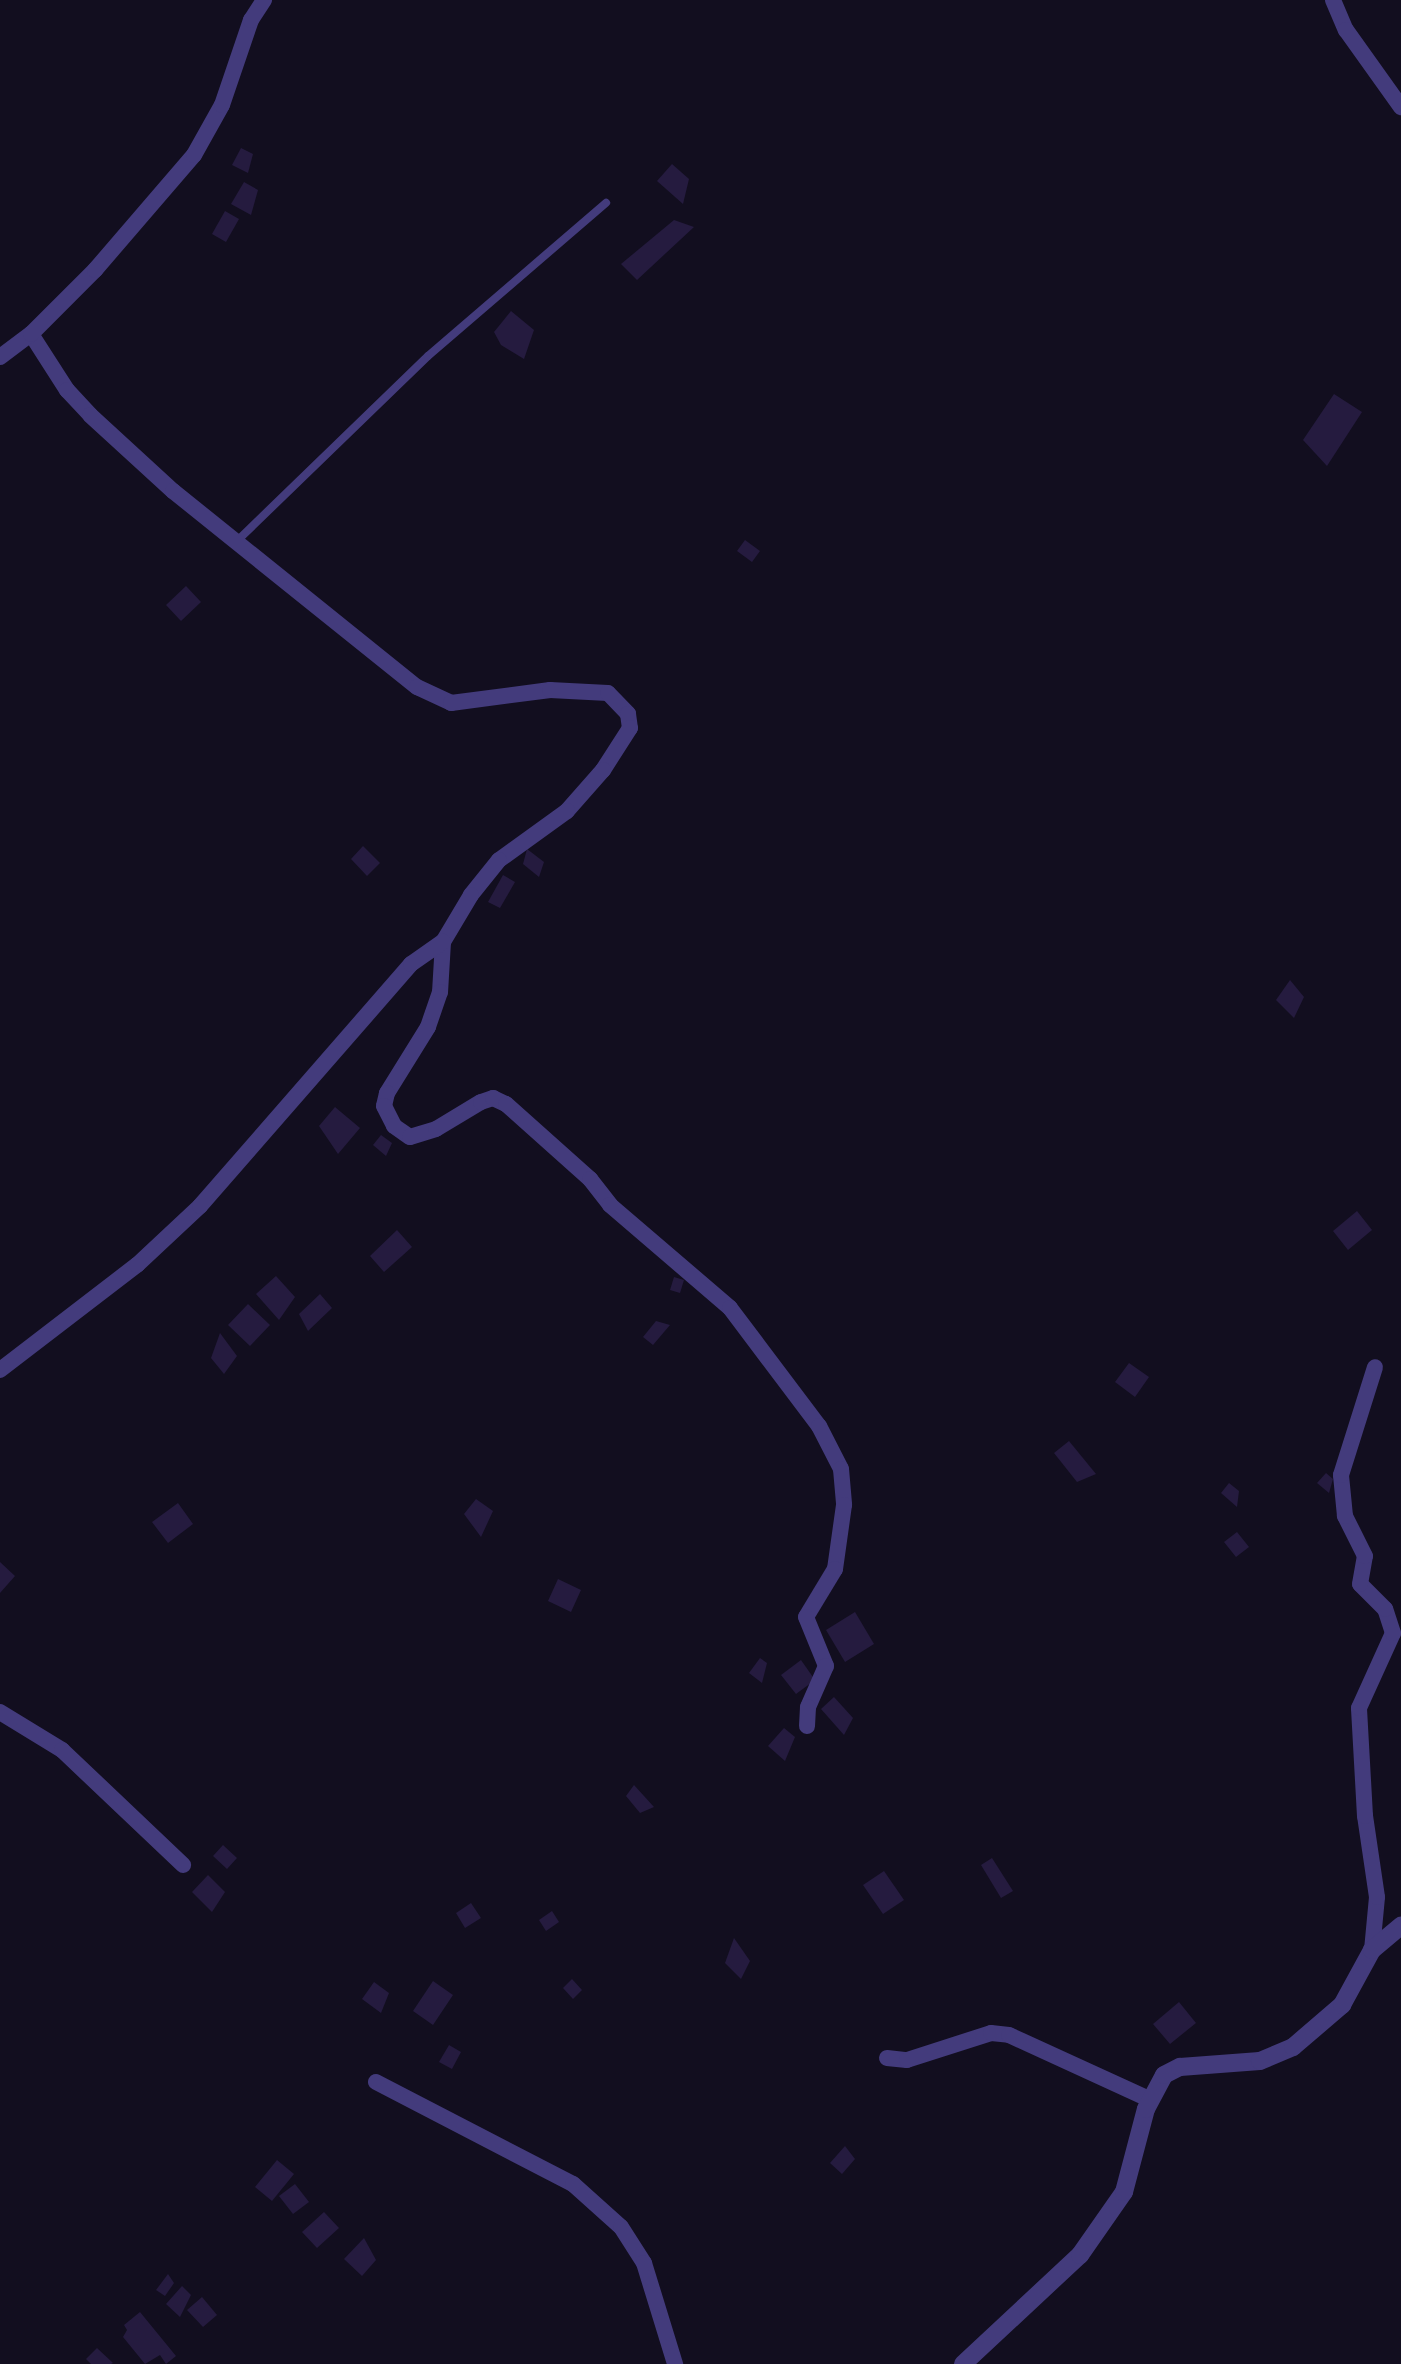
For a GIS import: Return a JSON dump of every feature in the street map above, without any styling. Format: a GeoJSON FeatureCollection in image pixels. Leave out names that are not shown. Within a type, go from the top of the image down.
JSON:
{"type":"FeatureCollection","features":[{"type":"Feature","properties":{"kind":"street"},"geometry":{"type":"LineString","coordinates":[[0,357],[31,334],[122,241],[194,155],[222,105],[251,20],[264,0]]}},
{"type":"Feature","properties":{"kind":"street"},"geometry":{"type":"LineString","coordinates":[[1333,0],[1346,30],[1401,107]]}},
{"type":"Feature","properties":{"kind":"street"},"geometry":{"type":"LineString","coordinates":[[0,1370],[137,1265],[200,1206],[411,964],[443,942],[499,860],[567,811],[603,770],[629,728],[628,714],[608,693],[550,690],[451,703],[417,687],[173,491],[90,415],[67,390],[31,334]]}},
{"type":"Feature","properties":{"kind":"street"},"geometry":{"type":"LineString","coordinates":[[443,942],[440,992],[428,1027],[387,1093],[387,1117],[410,1137],[436,1129],[481,1102],[493,1098],[506,1104],[590,1179],[610,1205],[730,1308],[833,1451],[842,1476],[843,1530],[835,1569],[806,1617],[825,1666],[808,1707],[807,1726]]}},
{"type":"Feature","properties":{"kind":"street"},"geometry":{"type":"LineString","coordinates":[[1372,1950],[1377,1897],[1365,1816],[1359,1718],[1366,1688],[1394,1633],[1390,1616],[1360,1584],[1365,1556],[1345,1516],[1341,1475],[1375,1367]]}},
{"type":"Feature","properties":{"kind":"street"},"geometry":{"type":"LineString","coordinates":[[0,1712],[62,1750],[183,1865]]}},
{"type":"Feature","properties":{"kind":"street"},"geometry":{"type":"LineString","coordinates":[[963,2364],[1080,2255],[1124,2192],[1150,2099],[1164,2075],[1180,2067],[1260,2061],[1293,2047],[1342,2005],[1372,1950],[1401,1926]]}},
{"type":"Feature","properties":{"kind":"street"},"geometry":{"type":"LineString","coordinates":[[887,2058],[907,2060],[991,2033],[1009,2035],[1150,2099]]}},
{"type":"Feature","properties":{"kind":"street"},"geometry":{"type":"LineString","coordinates":[[376,2082],[573,2184],[621,2227],[644,2263],[675,2364]]}},
{"type":"Feature","properties":{"kind":"lane"},"geometry":{"type":"LineString","coordinates":[[237,540],[428,356],[606,203]]}},
{"type":"Feature","properties":{"kind":"building"},"geometry":{"type":"Polygon","coordinates":[[[241,148],[253,154],[248,173],[232,165],[241,148]]]}},
{"type":"Feature","properties":{"kind":"building"},"geometry":{"type":"Polygon","coordinates":[[[672,164],[689,179],[683,204],[657,181],[672,164]]]}},
{"type":"Feature","properties":{"kind":"building"},"geometry":{"type":"Polygon","coordinates":[[[244,182],[258,190],[251,215],[231,204],[244,182]]]}},
{"type":"Feature","properties":{"kind":"building"},"geometry":{"type":"Polygon","coordinates":[[[225,211],[239,219],[226,242],[212,234],[225,211]]]}},
{"type":"Feature","properties":{"kind":"building"},"geometry":{"type":"Polygon","coordinates":[[[674,220],[694,227],[637,280],[621,264],[674,220]]]}},
{"type":"Feature","properties":{"kind":"building"},"geometry":{"type":"Polygon","coordinates":[[[511,311],[534,330],[524,359],[501,345],[494,332],[511,311]]]}},
{"type":"Feature","properties":{"kind":"building"},"geometry":{"type":"Polygon","coordinates":[[[1334,394],[1362,412],[1327,466],[1303,440],[1334,394]]]}},
{"type":"Feature","properties":{"kind":"building"},"geometry":{"type":"Polygon","coordinates":[[[745,540],[760,551],[752,562],[737,551],[745,540]]]}},
{"type":"Feature","properties":{"kind":"building"},"geometry":{"type":"Polygon","coordinates":[[[186,586],[201,602],[181,621],[166,605],[186,586]]]}},
{"type":"Feature","properties":{"kind":"building"},"geometry":{"type":"Polygon","coordinates":[[[363,846],[380,863],[367,876],[351,859],[363,846]]]}},
{"type":"Feature","properties":{"kind":"building"},"geometry":{"type":"Polygon","coordinates":[[[527,849],[544,862],[539,877],[523,864],[527,849]]]}},
{"type":"Feature","properties":{"kind":"building"},"geometry":{"type":"Polygon","coordinates":[[[503,875],[515,882],[500,908],[488,902],[503,875]]]}},
{"type":"Feature","properties":{"kind":"building"},"geometry":{"type":"Polygon","coordinates":[[[1290,980],[1304,997],[1294,1018],[1276,1000],[1290,980]]]}},
{"type":"Feature","properties":{"kind":"building"},"geometry":{"type":"Polygon","coordinates":[[[335,1107],[360,1128],[338,1154],[319,1126],[335,1107]]]}},
{"type":"Feature","properties":{"kind":"building"},"geometry":{"type":"Polygon","coordinates":[[[381,1135],[392,1143],[386,1156],[373,1145],[381,1135]]]}},
{"type":"Feature","properties":{"kind":"building"},"geometry":{"type":"Polygon","coordinates":[[[1357,1211],[1372,1230],[1348,1250],[1333,1231],[1357,1211]]]}},
{"type":"Feature","properties":{"kind":"building"},"geometry":{"type":"Polygon","coordinates":[[[397,1230],[412,1247],[384,1272],[370,1256],[397,1230]]]}},
{"type":"Feature","properties":{"kind":"building"},"geometry":{"type":"Polygon","coordinates":[[[276,1276],[295,1297],[279,1320],[256,1294],[276,1276]]]}},
{"type":"Feature","properties":{"kind":"building"},"geometry":{"type":"Polygon","coordinates":[[[674,1277],[684,1280],[680,1293],[670,1290],[674,1277]]]}},
{"type":"Feature","properties":{"kind":"building"},"geometry":{"type":"Polygon","coordinates":[[[320,1294],[332,1308],[308,1331],[299,1314],[320,1294]]]}},
{"type":"Feature","properties":{"kind":"building"},"geometry":{"type":"Polygon","coordinates":[[[248,1304],[270,1325],[250,1346],[228,1325],[248,1304]]]}},
{"type":"Feature","properties":{"kind":"building"},"geometry":{"type":"Polygon","coordinates":[[[656,1321],[670,1325],[653,1345],[643,1337],[656,1321]]]}},
{"type":"Feature","properties":{"kind":"building"},"geometry":{"type":"Polygon","coordinates":[[[220,1333],[237,1356],[224,1374],[211,1358],[220,1333]]]}},
{"type":"Feature","properties":{"kind":"building"},"geometry":{"type":"Polygon","coordinates":[[[1129,1363],[1149,1377],[1135,1397],[1115,1382],[1129,1363]]]}},
{"type":"Feature","properties":{"kind":"building"},"geometry":{"type":"Polygon","coordinates":[[[1069,1441],[1096,1474],[1077,1482],[1054,1453],[1069,1441]]]}},
{"type":"Feature","properties":{"kind":"building"},"geometry":{"type":"Polygon","coordinates":[[[1326,1473],[1333,1479],[1329,1493],[1317,1483],[1326,1473]]]}},
{"type":"Feature","properties":{"kind":"building"},"geometry":{"type":"Polygon","coordinates":[[[1229,1483],[1239,1491],[1237,1507],[1221,1493],[1229,1483]]]}},
{"type":"Feature","properties":{"kind":"building"},"geometry":{"type":"Polygon","coordinates":[[[476,1499],[493,1511],[481,1537],[464,1514],[476,1499]]]}},
{"type":"Feature","properties":{"kind":"building"},"geometry":{"type":"Polygon","coordinates":[[[178,1503],[193,1524],[168,1543],[152,1522],[178,1503]]]}},
{"type":"Feature","properties":{"kind":"building"},"geometry":{"type":"Polygon","coordinates":[[[1237,1532],[1249,1547],[1236,1557],[1224,1542],[1237,1532]]]}},
{"type":"Feature","properties":{"kind":"building"},"geometry":{"type":"Polygon","coordinates":[[[0,1562],[15,1576],[0,1593],[0,1562]]]}},
{"type":"Feature","properties":{"kind":"building"},"geometry":{"type":"Polygon","coordinates":[[[558,1579],[581,1590],[571,1612],[548,1601],[558,1579]]]}},
{"type":"Feature","properties":{"kind":"building"},"geometry":{"type":"Polygon","coordinates":[[[855,1612],[874,1644],[845,1662],[826,1630],[855,1612]]]}},
{"type":"Feature","properties":{"kind":"building"},"geometry":{"type":"Polygon","coordinates":[[[760,1658],[767,1663],[762,1683],[749,1673],[760,1658]]]}},
{"type":"Feature","properties":{"kind":"building"},"geometry":{"type":"Polygon","coordinates":[[[801,1660],[815,1680],[796,1694],[781,1675],[801,1660]]]}},
{"type":"Feature","properties":{"kind":"building"},"geometry":{"type":"Polygon","coordinates":[[[834,1697],[853,1718],[844,1735],[821,1709],[834,1697]]]}},
{"type":"Feature","properties":{"kind":"building"},"geometry":{"type":"Polygon","coordinates":[[[784,1728],[795,1737],[785,1761],[768,1746],[784,1728]]]}},
{"type":"Feature","properties":{"kind":"building"},"geometry":{"type":"Polygon","coordinates":[[[634,1785],[654,1807],[640,1813],[626,1796],[634,1785]]]}},
{"type":"Feature","properties":{"kind":"building"},"geometry":{"type":"Polygon","coordinates":[[[223,1845],[237,1858],[227,1869],[213,1856],[223,1845]]]}},
{"type":"Feature","properties":{"kind":"building"},"geometry":{"type":"Polygon","coordinates":[[[992,1858],[1013,1891],[1001,1898],[981,1865],[992,1858]]]}},
{"type":"Feature","properties":{"kind":"building"},"geometry":{"type":"Polygon","coordinates":[[[884,1871],[904,1900],[883,1914],[863,1885],[884,1871]]]}},
{"type":"Feature","properties":{"kind":"building"},"geometry":{"type":"Polygon","coordinates":[[[208,1875],[225,1892],[212,1912],[192,1892],[208,1875]]]}},
{"type":"Feature","properties":{"kind":"building"},"geometry":{"type":"Polygon","coordinates":[[[471,1903],[481,1918],[465,1928],[456,1913],[471,1903]]]}},
{"type":"Feature","properties":{"kind":"building"},"geometry":{"type":"Polygon","coordinates":[[[552,1911],[559,1922],[546,1931],[539,1920],[552,1911]]]}},
{"type":"Feature","properties":{"kind":"building"},"geometry":{"type":"Polygon","coordinates":[[[734,1938],[750,1961],[741,1979],[725,1963],[734,1938]]]}},
{"type":"Feature","properties":{"kind":"building"},"geometry":{"type":"Polygon","coordinates":[[[572,1979],[582,1990],[573,1999],[563,1988],[572,1979]]]}},
{"type":"Feature","properties":{"kind":"building"},"geometry":{"type":"Polygon","coordinates":[[[433,1981],[453,1995],[433,2025],[413,2011],[433,1981]]]}},
{"type":"Feature","properties":{"kind":"building"},"geometry":{"type":"Polygon","coordinates":[[[374,1982],[389,1993],[381,2013],[362,1999],[374,1982]]]}},
{"type":"Feature","properties":{"kind":"building"},"geometry":{"type":"Polygon","coordinates":[[[1179,2002],[1196,2023],[1170,2044],[1153,2024],[1179,2002]]]}},
{"type":"Feature","properties":{"kind":"building"},"geometry":{"type":"Polygon","coordinates":[[[449,2045],[461,2052],[452,2069],[439,2062],[449,2045]]]}},
{"type":"Feature","properties":{"kind":"building"},"geometry":{"type":"Polygon","coordinates":[[[845,2146],[855,2159],[842,2174],[830,2163],[845,2146]]]}},
{"type":"Feature","properties":{"kind":"building"},"geometry":{"type":"Polygon","coordinates":[[[277,2160],[294,2174],[272,2201],[255,2187],[277,2160]]]}},
{"type":"Feature","properties":{"kind":"building"},"geometry":{"type":"Polygon","coordinates":[[[295,2184],[309,2202],[293,2214],[279,2196],[295,2184]]]}},
{"type":"Feature","properties":{"kind":"building"},"geometry":{"type":"Polygon","coordinates":[[[324,2212],[339,2228],[317,2248],[302,2232],[324,2212]]]}},
{"type":"Feature","properties":{"kind":"building"},"geometry":{"type":"Polygon","coordinates":[[[364,2238],[376,2260],[362,2276],[344,2259],[364,2238]]]}},
{"type":"Feature","properties":{"kind":"building"},"geometry":{"type":"Polygon","coordinates":[[[168,2274],[174,2283],[165,2296],[156,2290],[168,2274]]]}},
{"type":"Feature","properties":{"kind":"building"},"geometry":{"type":"Polygon","coordinates":[[[182,2286],[191,2295],[180,2317],[166,2304],[182,2286]]]}},
{"type":"Feature","properties":{"kind":"building"},"geometry":{"type":"Polygon","coordinates":[[[202,2297],[217,2315],[203,2327],[187,2310],[202,2297]]]}},
{"type":"Feature","properties":{"kind":"building"},"geometry":{"type":"Polygon","coordinates":[[[140,2312],[176,2356],[166,2364],[160,2355],[145,2364],[123,2337],[127,2330],[124,2325],[140,2312]]]}},
{"type":"Feature","properties":{"kind":"building"},"geometry":{"type":"Polygon","coordinates":[[[97,2348],[113,2363],[91,2364],[86,2359],[97,2348]]]}}]}
